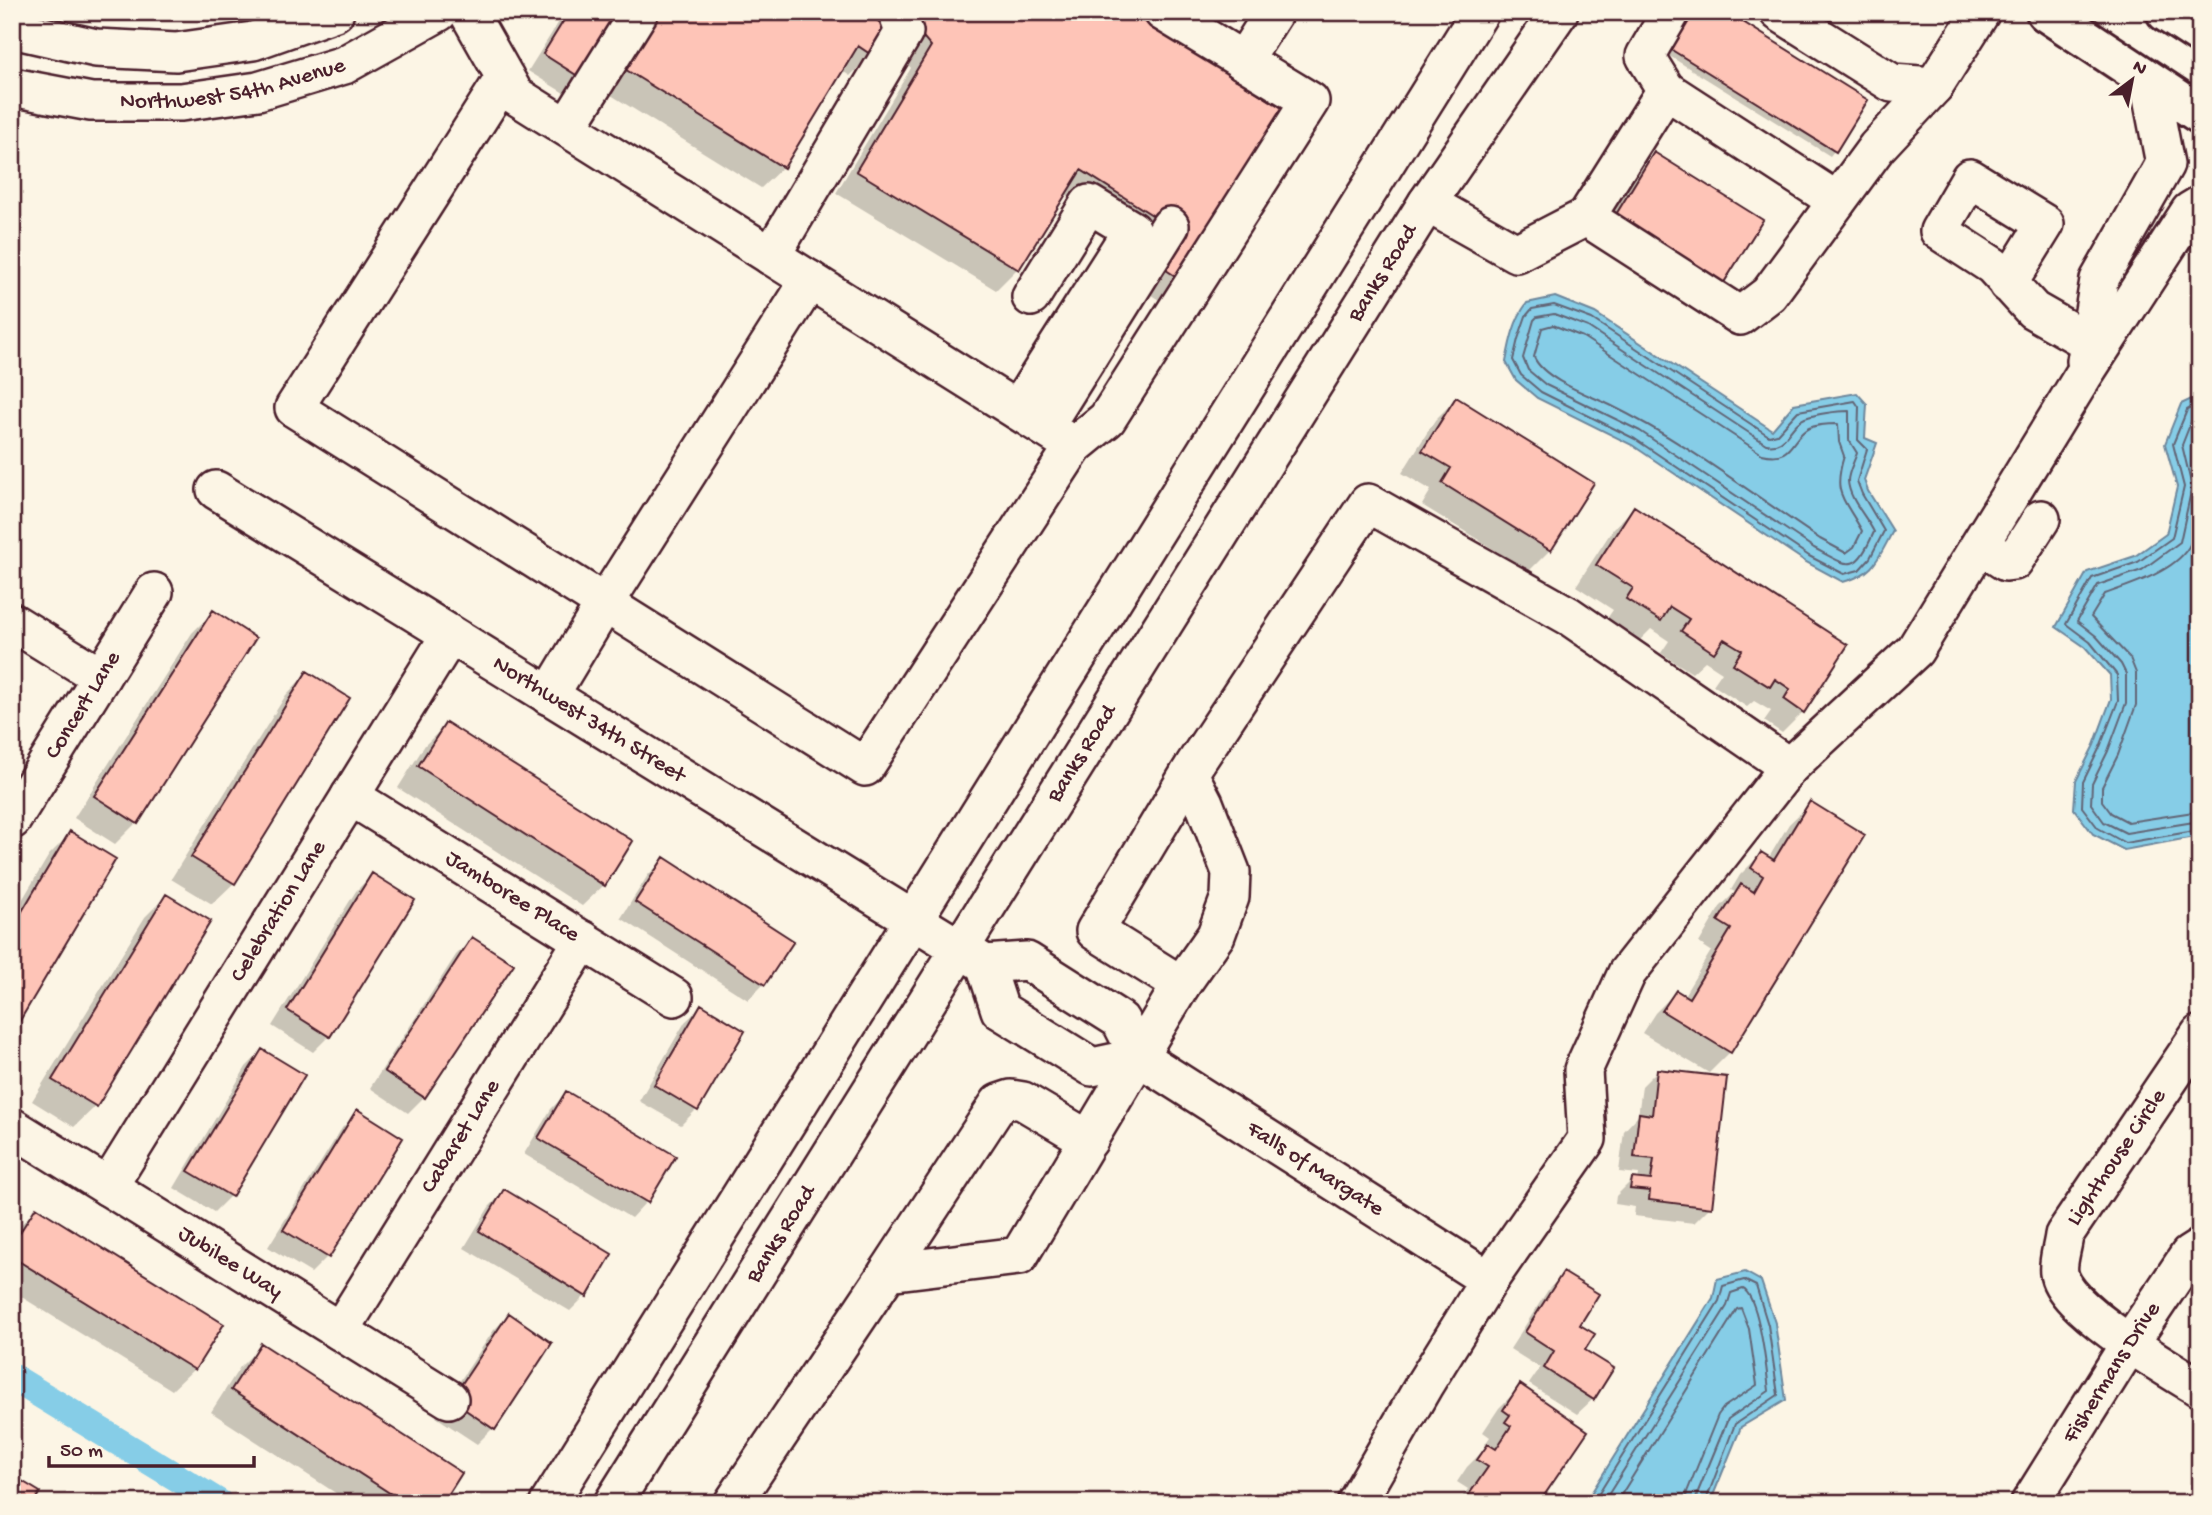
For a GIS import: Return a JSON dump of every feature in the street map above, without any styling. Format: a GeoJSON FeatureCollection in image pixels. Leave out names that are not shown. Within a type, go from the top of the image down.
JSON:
{"type":"FeatureCollection","features":[{"type":"Feature","properties":{"kind":"main road"},"geometry":{"type":"LineString","coordinates":[[2046,12],[2200,114]]}},
{"type":"Feature","properties":{"kind":"main road"},"geometry":{"type":"LineString","coordinates":[[2166,12],[2200,34]]}},
{"type":"Feature","properties":{"kind":"street","name":"Northwest 54th Avenue"},"geometry":{"type":"LineString","coordinates":[[12,29],[96,48],[176,52],[253,41],[335,12]]}},
{"type":"Feature","properties":{"kind":"street","name":"Northwest 54th Avenue"},"geometry":{"type":"LineString","coordinates":[[12,87],[91,102],[181,102],[258,91],[344,65],[439,12]]}},
{"type":"Feature","properties":{"kind":"street"},"geometry":{"type":"LineString","coordinates":[[468,12],[515,95],[1045,428],[1107,419],[1310,101],[1163,12]]}},
{"type":"Feature","properties":{"kind":"street"},"geometry":{"type":"LineString","coordinates":[[567,128],[639,12]]}},
{"type":"Feature","properties":{"kind":"street"},"geometry":{"type":"LineString","coordinates":[[771,256],[904,32],[897,12]]}},
{"type":"Feature","properties":{"kind":"street"},"geometry":{"type":"LineString","coordinates":[[1243,61],[1274,12]]}},
{"type":"Feature","properties":{"kind":"street"},"geometry":{"type":"LineString","coordinates":[[549,1503],[1480,12]]}},
{"type":"Feature","properties":{"kind":"street","name":"Banks Road"},"geometry":{"type":"LineString","coordinates":[[613,1503],[973,956],[1427,203],[1559,12]]}},
{"type":"Feature","properties":{"kind":"street"},"geometry":{"type":"LineString","coordinates":[[1671,12],[1645,56],[1666,90],[1837,201]]}},
{"type":"Feature","properties":{"kind":"street"},"geometry":{"type":"LineString","coordinates":[[1779,12],[1892,83],[1934,86]]}},
{"type":"Feature","properties":{"kind":"street"},"geometry":{"type":"LineString","coordinates":[[1586,217],[1740,316],[1769,294],[1877,147],[1934,86],[1981,12]]}},
{"type":"Feature","properties":{"kind":"street"},"geometry":{"type":"LineString","coordinates":[[505,77],[294,408],[865,767],[1045,428],[1170,226]]}},
{"type":"Feature","properties":{"kind":"street"},"geometry":{"type":"LineString","coordinates":[[2086,359],[2099,280],[2165,164],[2149,81]]}},
{"type":"Feature","properties":{"kind":"street"},"geometry":{"type":"LineString","coordinates":[[1427,203],[1516,253],[1586,217],[1666,90]]}},
{"type":"Feature","properties":{"kind":"street"},"geometry":{"type":"LineString","coordinates":[[1031,297],[1089,204],[1132,230],[1045,428]]}},
{"type":"Feature","properties":{"kind":"street"},"geometry":{"type":"LineString","coordinates":[[1356,1503],[1489,1280],[1587,1139],[1583,1070],[1627,974],[1789,767],[1915,650],[1980,545],[2086,359],[2190,211],[2200,205]]}},
{"type":"Feature","properties":{"kind":"street"},"geometry":{"type":"LineString","coordinates":[[550,696],[605,603],[810,280]]}},
{"type":"Feature","properties":{"kind":"street"},"geometry":{"type":"LineString","coordinates":[[2008,284],[2086,359]]}},
{"type":"Feature","properties":{"kind":"street","name":"Northwest 34th Street"},"geometry":{"type":"LineString","coordinates":[[216,491],[973,956]]}},
{"type":"Feature","properties":{"kind":"street"},"geometry":{"type":"LineString","coordinates":[[1181,985],[1095,931],[1189,774],[1368,503],[1569,615],[1789,767]]}},
{"type":"Feature","properties":{"kind":"street"},"geometry":{"type":"LineString","coordinates":[[1980,545],[2006,562],[2014,561],[2041,519]]}},
{"type":"Feature","properties":{"kind":"street","name":"Concert Lane"},"geometry":{"type":"LineString","coordinates":[[12,820],[154,592]]}},
{"type":"Feature","properties":{"kind":"street"},"geometry":{"type":"LineString","coordinates":[[12,622],[101,677]]}},
{"type":"Feature","properties":{"kind":"street","name":"Celebration Lane"},"geometry":{"type":"LineString","coordinates":[[108,1187],[450,635]]}},
{"type":"Feature","properties":{"kind":"street"},"geometry":{"type":"LineString","coordinates":[[888,1272],[1019,1256],[1181,985],[1216,935],[1230,897],[1231,872],[1204,803],[1189,774]]}},
{"type":"Feature","properties":{"kind":"street","name":"Jamboree Place"},"geometry":{"type":"LineString","coordinates":[[350,796],[674,997]]}},
{"type":"Feature","properties":{"kind":"street","name":"Cabaret Lane"},"geometry":{"type":"LineString","coordinates":[[340,1331],[583,940]]}},
{"type":"Feature","properties":{"kind":"street"},"geometry":{"type":"LineString","coordinates":[[973,956],[1027,961],[1120,1020],[1139,1057]]}},
{"type":"Feature","properties":{"kind":"street"},"geometry":{"type":"LineString","coordinates":[[973,956],[1000,1010],[1092,1066],[1139,1057]]}},
{"type":"Feature","properties":{"kind":"street","name":"Lighthouse Circle"},"geometry":{"type":"LineString","coordinates":[[2200,1034],[2064,1235],[2059,1274],[2076,1303],[2130,1343],[2200,1388]]}},
{"type":"Feature","properties":{"kind":"street","name":"Falls of Margate"},"geometry":{"type":"LineString","coordinates":[[1139,1057],[1489,1280]]}},
{"type":"Feature","properties":{"kind":"street"},"geometry":{"type":"LineString","coordinates":[[733,1503],[999,1103],[1011,1099],[1023,1101],[1089,1140]]}},
{"type":"Feature","properties":{"kind":"street","name":"Jubilee Way"},"geometry":{"type":"LineString","coordinates":[[12,1127],[449,1399]]}},
{"type":"Feature","properties":{"kind":"street","name":"Fishermans Drive"},"geometry":{"type":"LineString","coordinates":[[2030,1503],[2130,1343],[2189,1255],[2200,1248]]}},
{"type":"Feature","properties":{"kind":"water"},"geometry":{"type":"Polygon","coordinates":[[[1555,297],[1595,313],[1772,430],[1794,404],[1857,393],[1867,404],[1865,438],[1877,443],[1864,480],[1893,531],[1874,564],[1854,579],[1843,582],[1806,562],[1632,445],[1537,398],[1516,380],[1506,362],[1516,324],[1527,303],[1555,297]]]}},
{"type":"Feature","properties":{"kind":"water"},"geometry":{"type":"Polygon","coordinates":[[[2200,395],[2200,836],[2124,850],[2093,834],[2074,809],[2076,781],[2094,745],[2111,699],[2110,675],[2085,647],[2056,627],[2087,572],[2135,556],[2166,534],[2177,487],[2165,444],[2181,404],[2200,395]]]}},
{"type":"Feature","properties":{"kind":"water"},"geometry":{"type":"Polygon","coordinates":[[[1745,1272],[1761,1281],[1775,1323],[1786,1400],[1741,1427],[1710,1503],[1585,1503],[1713,1298],[1717,1279],[1745,1272]]]}},
{"type":"Feature","properties":{"kind":"building"},"geometry":{"type":"Polygon","coordinates":[[[569,12],[622,12],[581,78],[543,54],[569,12]]]}},
{"type":"Feature","properties":{"kind":"building"},"geometry":{"type":"Polygon","coordinates":[[[657,12],[863,12],[889,28],[873,56],[858,46],[784,168],[623,68],[657,12]]]}},
{"type":"Feature","properties":{"kind":"building"},"geometry":{"type":"Polygon","coordinates":[[[909,12],[1130,12],[1293,115],[1186,283],[1163,268],[1182,234],[1081,170],[1019,270],[856,171],[931,46],[918,31],[909,12]]]}},
{"type":"Feature","properties":{"kind":"building"},"geometry":{"type":"Polygon","coordinates":[[[1688,12],[1727,12],[1868,100],[1836,152],[1667,47],[1688,12]]]}},
{"type":"Feature","properties":{"kind":"building"},"geometry":{"type":"Polygon","coordinates":[[[1654,152],[1763,220],[1723,284],[1615,216],[1654,152]]]}},
{"type":"Feature","properties":{"kind":"building"},"geometry":{"type":"Polygon","coordinates":[[[1456,397],[1594,483],[1551,551],[1442,483],[1451,468],[1422,451],[1456,397]]]}},
{"type":"Feature","properties":{"kind":"building"},"geometry":{"type":"Polygon","coordinates":[[[1634,506],[1848,645],[1804,713],[1784,699],[1790,689],[1775,679],[1770,687],[1733,664],[1742,650],[1724,639],[1714,653],[1681,631],[1689,619],[1670,607],[1661,621],[1626,599],[1633,588],[1596,565],[1634,506]]]}},
{"type":"Feature","properties":{"kind":"building"},"geometry":{"type":"Polygon","coordinates":[[[213,610],[256,638],[138,824],[94,796],[213,610]]]}},
{"type":"Feature","properties":{"kind":"building"},"geometry":{"type":"Polygon","coordinates":[[[307,671],[350,698],[235,884],[191,857],[307,671]]]}},
{"type":"Feature","properties":{"kind":"building"},"geometry":{"type":"Polygon","coordinates":[[[446,722],[633,841],[605,886],[418,766],[446,722]]]}},
{"type":"Feature","properties":{"kind":"building"},"geometry":{"type":"Polygon","coordinates":[[[1810,801],[1865,835],[1731,1053],[1662,1011],[1676,990],[1689,998],[1731,929],[1718,921],[1741,884],[1754,892],[1763,876],[1751,868],[1761,852],[1774,860],[1810,801]]]}},
{"type":"Feature","properties":{"kind":"building"},"geometry":{"type":"Polygon","coordinates":[[[70,831],[116,859],[12,1034],[12,928],[70,831]]]}},
{"type":"Feature","properties":{"kind":"building"},"geometry":{"type":"Polygon","coordinates":[[[664,857],[794,941],[765,985],[635,902],[664,857]]]}},
{"type":"Feature","properties":{"kind":"building"},"geometry":{"type":"Polygon","coordinates":[[[372,873],[415,900],[330,1037],[287,1010],[372,873]]]}},
{"type":"Feature","properties":{"kind":"building"},"geometry":{"type":"Polygon","coordinates":[[[166,894],[211,921],[97,1107],[52,1080],[166,894]]]}},
{"type":"Feature","properties":{"kind":"building"},"geometry":{"type":"Polygon","coordinates":[[[472,937],[514,964],[425,1098],[384,1071],[472,937]]]}},
{"type":"Feature","properties":{"kind":"building"},"geometry":{"type":"Polygon","coordinates":[[[701,1004],[745,1031],[698,1111],[654,1085],[701,1004]]]}},
{"type":"Feature","properties":{"kind":"building"},"geometry":{"type":"Polygon","coordinates":[[[262,1049],[305,1075],[232,1197],[188,1171],[262,1049]]]}},
{"type":"Feature","properties":{"kind":"building"},"geometry":{"type":"Polygon","coordinates":[[[1657,1069],[1727,1077],[1712,1208],[1649,1200],[1650,1191],[1630,1189],[1632,1178],[1651,1180],[1654,1159],[1634,1157],[1639,1113],[1652,1115],[1657,1069]]]}},
{"type":"Feature","properties":{"kind":"building"},"geometry":{"type":"Polygon","coordinates":[[[566,1091],[676,1156],[648,1203],[538,1138],[566,1091]]]}},
{"type":"Feature","properties":{"kind":"building"},"geometry":{"type":"Polygon","coordinates":[[[357,1109],[403,1138],[329,1258],[283,1230],[357,1109]]]}},
{"type":"Feature","properties":{"kind":"building"},"geometry":{"type":"Polygon","coordinates":[[[504,1189],[612,1254],[587,1297],[479,1231],[504,1189]]]}},
{"type":"Feature","properties":{"kind":"building"},"geometry":{"type":"Polygon","coordinates":[[[36,1207],[224,1324],[195,1370],[12,1257],[12,1245],[36,1207]]]}},
{"type":"Feature","properties":{"kind":"building"},"geometry":{"type":"Polygon","coordinates":[[[1563,1272],[1599,1294],[1580,1325],[1595,1334],[1585,1350],[1614,1368],[1594,1400],[1544,1368],[1554,1351],[1525,1332],[1563,1272]]]}},
{"type":"Feature","properties":{"kind":"building"},"geometry":{"type":"Polygon","coordinates":[[[509,1313],[552,1343],[495,1430],[451,1400],[509,1313]]]}},
{"type":"Feature","properties":{"kind":"building"},"geometry":{"type":"Polygon","coordinates":[[[261,1343],[462,1473],[443,1503],[405,1503],[231,1390],[261,1343]]]}},
{"type":"Feature","properties":{"kind":"building"},"geometry":{"type":"Polygon","coordinates":[[[1520,1384],[1588,1431],[1539,1503],[1463,1503],[1488,1467],[1477,1460],[1488,1444],[1496,1449],[1511,1426],[1505,1422],[1510,1415],[1503,1410],[1520,1384]]]}},
{"type":"Feature","properties":{"kind":"building"},"geometry":{"type":"Polygon","coordinates":[[[12,1475],[40,1492],[33,1503],[12,1503],[12,1475]]]}},
{"type":"Feature","properties":{"kind":"waterway"},"geometry":{"type":"LineString","coordinates":[[12,1377],[219,1503]]}}]}
